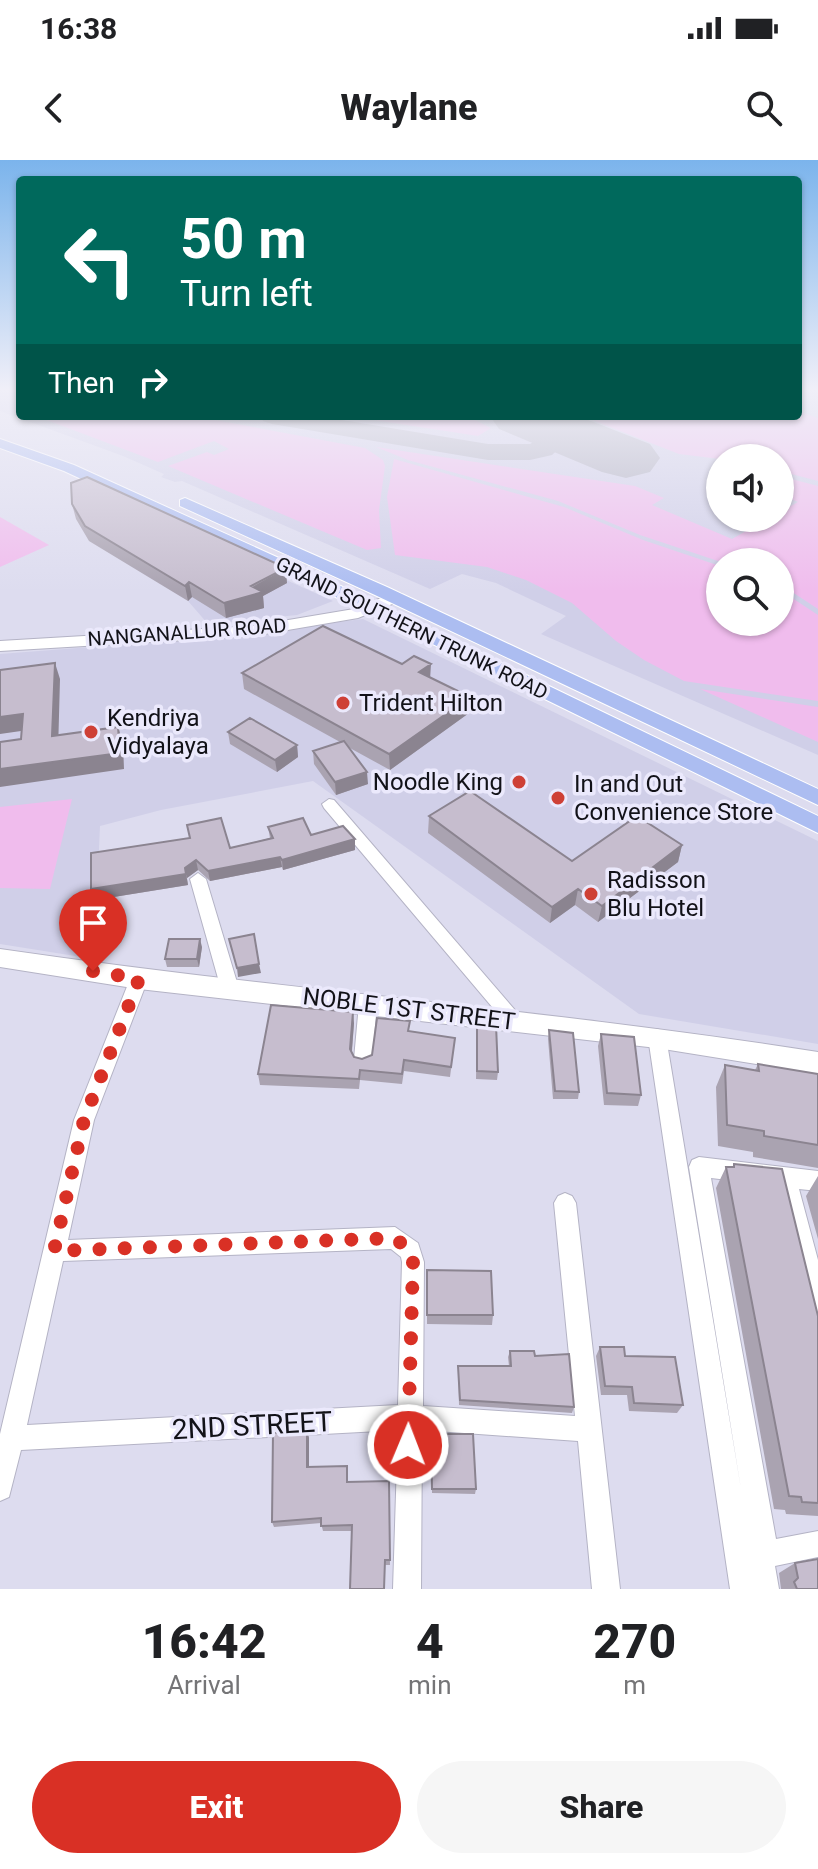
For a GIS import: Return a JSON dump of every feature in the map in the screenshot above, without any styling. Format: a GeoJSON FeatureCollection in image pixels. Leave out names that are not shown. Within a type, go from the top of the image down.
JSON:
{"type":"FeatureCollection","features":[{"type":"Feature","properties":{"kind":"main road","name":"GRAND SOUTHERN TRUNK ROAD"},"geometry":{"type":"LineString","coordinates":[[41,458],[378,600],[818,798]]}},
{"type":"Feature","properties":{"kind":"main road","name":"GRAND SOUTHERN TRUNK ROAD"},"geometry":{"type":"LineString","coordinates":[[78,458],[378,600],[818,825]]}},
{"type":"Feature","properties":{"kind":"street","name":"NANGANALLUR ROAD"},"geometry":{"type":"LineString","coordinates":[[0,646],[267,623],[378,600]]}},
{"type":"Feature","properties":{"kind":"street","name":"NANGANALLUR ROAD"},"geometry":{"type":"LineString","coordinates":[[0,639],[111,635]]}},
{"type":"Feature","properties":{"kind":"street"},"geometry":{"type":"LineString","coordinates":[[329,804],[515,1022]]}},
{"type":"Feature","properties":{"kind":"street"},"geometry":{"type":"LineString","coordinates":[[198,879],[230,989]]}},
{"type":"Feature","properties":{"kind":"street","name":"NOBLE 1ST STREET"},"geometry":{"type":"LineString","coordinates":[[0,958],[139,979],[657,1037],[818,1063]]}},
{"type":"Feature","properties":{"kind":"street"},"geometry":{"type":"LineString","coordinates":[[0,1488],[84,1120],[139,979]]}},
{"type":"Feature","properties":{"kind":"street"},"geometry":{"type":"LineString","coordinates":[[363,1059],[368,1004]]}},
{"type":"Feature","properties":{"kind":"street"},"geometry":{"type":"LineString","coordinates":[[657,1037],[744,1589]]}},
{"type":"Feature","properties":{"kind":"street"},"geometry":{"type":"LineString","coordinates":[[765,1589],[760,1569],[765,1554],[699,1167],[818,1181]]}},
{"type":"Feature","properties":{"kind":"street"},"geometry":{"type":"LineString","coordinates":[[786,1177],[818,1303]]}},
{"type":"Feature","properties":{"kind":"street"},"geometry":{"type":"LineString","coordinates":[[565,1203],[606,1589]]}},
{"type":"Feature","properties":{"kind":"street"},"geometry":{"type":"LineString","coordinates":[[54,1251],[395,1238],[410,1251],[413,1262],[407,1589]]}},
{"type":"Feature","properties":{"kind":"street","name":"2ND STREET"},"geometry":{"type":"LineString","coordinates":[[11,1438],[408,1417],[588,1429]]}},
{"type":"Feature","properties":{"kind":"street"},"geometry":{"type":"LineString","coordinates":[[765,1554],[818,1544]]}},
{"type":"Feature","properties":{"kind":"shaded area"},"geometry":{"type":"Polygon","coordinates":[[[127,458],[706,458],[706,532],[794,532],[794,458],[818,458],[818,755],[541,634],[566,616],[496,583],[462,574],[430,589],[182,481],[161,477],[164,474],[127,458]]]}},
{"type":"Feature","properties":{"kind":"shaded area"},"geometry":{"type":"Polygon","coordinates":[[[147,458],[170,458],[158,462],[147,458]]]}},
{"type":"Feature","properties":{"kind":"shaded area"},"geometry":{"type":"Polygon","coordinates":[[[191,458],[380,458],[385,466],[379,510],[381,548],[367,550],[168,466],[191,458]]]}},
{"type":"Feature","properties":{"kind":"shaded area"},"geometry":{"type":"Polygon","coordinates":[[[402,458],[447,458],[635,486],[664,498],[652,505],[706,528],[706,532],[716,532],[732,539],[744,532],[794,532],[794,504],[798,502],[794,500],[794,480],[818,486],[818,609],[794,593],[794,548],[706,548],[706,557],[640,535],[558,501],[402,458]]]}},
{"type":"Feature","properties":{"kind":"shaded area"},"geometry":{"type":"Polygon","coordinates":[[[794,458],[818,458],[818,481],[794,475],[794,458]]]}},
{"type":"Feature","properties":{"kind":"shaded area"},"geometry":{"type":"Polygon","coordinates":[[[394,459],[564,507],[643,540],[706,561],[706,636],[794,636],[794,599],[818,615],[818,701],[684,681],[616,641],[572,603],[526,580],[487,567],[395,555],[387,497],[394,459]]]}},
{"type":"Feature","properties":{"kind":"shaded area"},"geometry":{"type":"Polygon","coordinates":[[[0,517],[49,545],[0,567],[0,517]]]}},
{"type":"Feature","properties":{"kind":"shaded area"},"geometry":{"type":"Polygon","coordinates":[[[235,557],[333,601],[297,615],[208,624],[188,601],[235,557]]]}},
{"type":"Feature","properties":{"kind":"shaded area"},"geometry":{"type":"Polygon","coordinates":[[[363,619],[818,841],[818,1044],[639,1014],[313,781],[161,810],[100,826],[94,959],[0,944],[0,654],[207,638],[363,619]]]}},
{"type":"Feature","properties":{"kind":"shaded area"},"geometry":{"type":"Polygon","coordinates":[[[700,689],[818,707],[818,742],[700,689]]]}},
{"type":"Feature","properties":{"kind":"shaded area"},"geometry":{"type":"Polygon","coordinates":[[[72,799],[50,889],[0,888],[0,807],[72,799]]]}},
{"type":"Feature","properties":{"kind":"building"},"geometry":{"type":"Polygon","coordinates":[[[87,477],[286,568],[251,586],[263,592],[224,603],[189,582],[185,586],[85,526],[72,504],[71,483],[87,477]]]}},
{"type":"Feature","properties":{"kind":"building"},"geometry":{"type":"Polygon","coordinates":[[[323,626],[402,664],[414,656],[431,664],[419,672],[470,697],[389,754],[242,673],[323,626]]]}},
{"type":"Feature","properties":{"kind":"building"},"geometry":{"type":"Polygon","coordinates":[[[55,663],[52,736],[118,727],[120,753],[0,769],[0,742],[21,739],[23,714],[0,717],[0,670],[55,663]]]}},
{"type":"Feature","properties":{"kind":"building"},"geometry":{"type":"Polygon","coordinates":[[[250,718],[297,745],[275,760],[228,732],[250,718]]]}},
{"type":"Feature","properties":{"kind":"building"},"geometry":{"type":"Polygon","coordinates":[[[344,741],[367,772],[335,782],[313,751],[344,741]]]}},
{"type":"Feature","properties":{"kind":"building"},"geometry":{"type":"Polygon","coordinates":[[[470,791],[572,861],[637,816],[682,845],[602,906],[578,889],[552,907],[429,816],[470,791]]]}},
{"type":"Feature","properties":{"kind":"building"},"geometry":{"type":"Polygon","coordinates":[[[221,818],[230,848],[273,838],[268,827],[303,818],[311,835],[343,826],[355,839],[282,860],[280,857],[208,871],[196,860],[185,868],[186,874],[91,889],[91,853],[190,838],[187,825],[221,818]]]}},
{"type":"Feature","properties":{"kind":"building"},"geometry":{"type":"Polygon","coordinates":[[[254,934],[259,964],[237,968],[229,939],[254,934]]]}},
{"type":"Feature","properties":{"kind":"building"},"geometry":{"type":"Polygon","coordinates":[[[169,939],[200,939],[197,959],[165,959],[169,939]]]}},
{"type":"Feature","properties":{"kind":"building"},"geometry":{"type":"Polygon","coordinates":[[[271,1005],[353,1012],[350,1049],[354,1057],[362,1059],[372,1055],[377,1018],[410,1021],[408,1031],[455,1038],[451,1067],[404,1060],[402,1074],[360,1070],[359,1079],[258,1074],[271,1005]]]}},
{"type":"Feature","properties":{"kind":"building"},"geometry":{"type":"Polygon","coordinates":[[[477,1024],[496,1025],[498,1072],[477,1071],[477,1024]]]}},
{"type":"Feature","properties":{"kind":"building"},"geometry":{"type":"Polygon","coordinates":[[[549,1030],[573,1033],[579,1092],[555,1091],[549,1030]]]}},
{"type":"Feature","properties":{"kind":"building"},"geometry":{"type":"Polygon","coordinates":[[[601,1034],[634,1037],[641,1095],[607,1093],[601,1034]]]}},
{"type":"Feature","properties":{"kind":"building"},"geometry":{"type":"Polygon","coordinates":[[[758,1064],[818,1074],[818,1145],[764,1136],[764,1131],[727,1125],[725,1065],[759,1071],[758,1064]]]}},
{"type":"Feature","properties":{"kind":"building"},"geometry":{"type":"Polygon","coordinates":[[[734,1164],[782,1169],[818,1316],[818,1503],[802,1502],[801,1497],[789,1496],[726,1167],[734,1167],[734,1164]]]}},
{"type":"Feature","properties":{"kind":"building"},"geometry":{"type":"Polygon","coordinates":[[[427,1270],[491,1271],[493,1315],[427,1315],[427,1270]]]}},
{"type":"Feature","properties":{"kind":"building"},"geometry":{"type":"Polygon","coordinates":[[[600,1347],[624,1347],[625,1356],[675,1357],[683,1405],[634,1403],[632,1387],[605,1386],[600,1347]]]}},
{"type":"Feature","properties":{"kind":"building"},"geometry":{"type":"Polygon","coordinates":[[[510,1351],[534,1351],[535,1356],[569,1354],[574,1407],[460,1400],[458,1366],[511,1366],[510,1351]]]}},
{"type":"Feature","properties":{"kind":"building"},"geometry":{"type":"Polygon","coordinates":[[[307,1431],[307,1467],[347,1466],[347,1482],[389,1481],[390,1560],[385,1560],[384,1589],[350,1589],[352,1525],[321,1526],[321,1518],[272,1522],[273,1433],[307,1431]]]}},
{"type":"Feature","properties":{"kind":"building"},"geometry":{"type":"Polygon","coordinates":[[[431,1434],[473,1434],[476,1489],[432,1489],[431,1434]]]}},
{"type":"Feature","properties":{"kind":"building"},"geometry":{"type":"Polygon","coordinates":[[[818,1559],[818,1589],[797,1589],[794,1582],[798,1578],[795,1563],[818,1559]]]}},
{"type":"Feature","properties":{"kind":"place","name":"Trident Hilton"},"geometry":{"type":"Point","coordinates":[343,703]}},
{"type":"Feature","properties":{"kind":"place","name":"Kendriya Vidyalaya"},"geometry":{"type":"Point","coordinates":[91,732]}},
{"type":"Feature","properties":{"kind":"place","name":"Noodle King"},"geometry":{"type":"Point","coordinates":[519,782]}},
{"type":"Feature","properties":{"kind":"place","name":"In and Out Convenience Store"},"geometry":{"type":"Point","coordinates":[558,798]}},
{"type":"Feature","properties":{"kind":"place","name":"Radisson Blu Hotel"},"geometry":{"type":"Point","coordinates":[591,894]}},
{"type":"Feature","properties":{"kind":"route"},"geometry":{"type":"LineString","coordinates":[[93,971],[139,979],[84,1120],[54,1251],[395,1238],[410,1251],[413,1262],[408,1445]]}}]}
